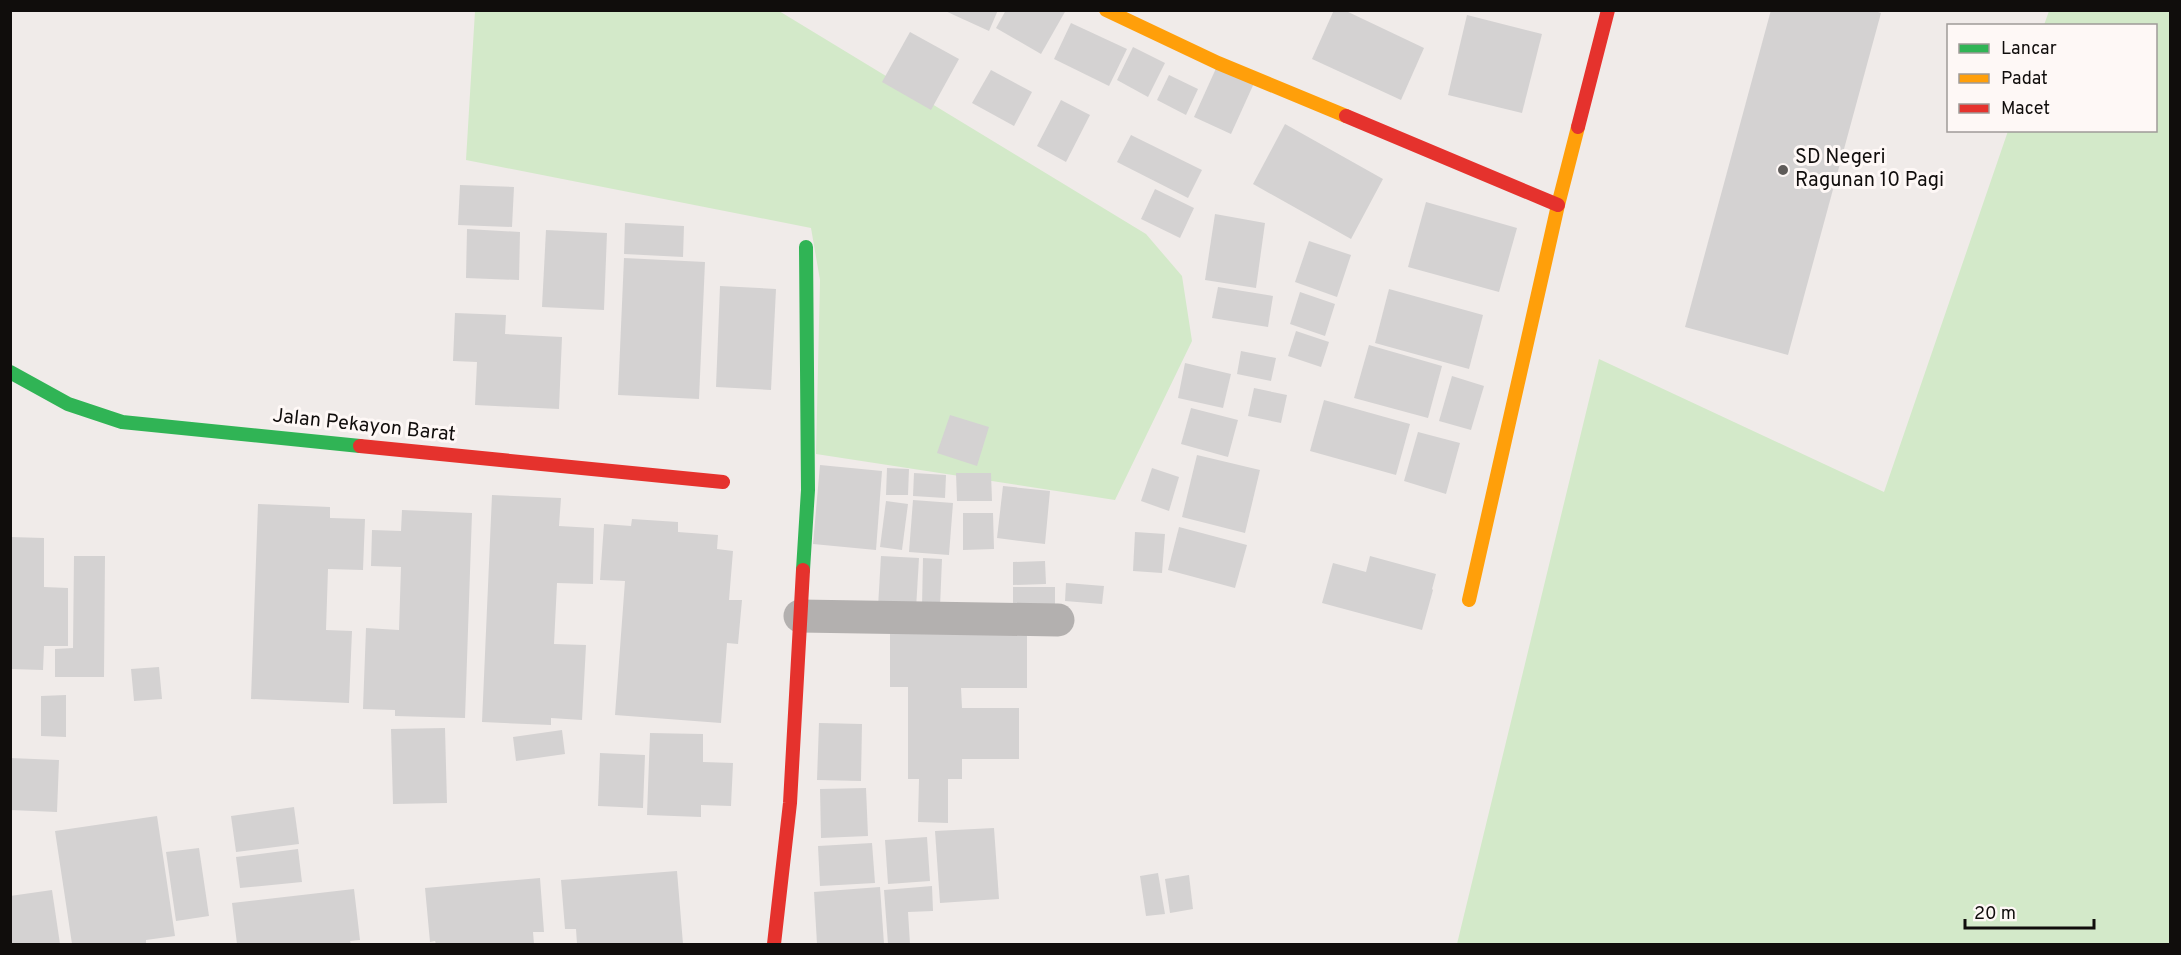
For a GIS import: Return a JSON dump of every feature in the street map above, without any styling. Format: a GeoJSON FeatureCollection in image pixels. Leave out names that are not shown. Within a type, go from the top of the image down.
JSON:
{"type":"FeatureCollection","features":[{"type":"Feature","properties":{"kind":"street"},"geometry":{"type":"LineString","coordinates":[[1106,10],[1218,63],[1558,205]]}},
{"type":"Feature","properties":{"kind":"street"},"geometry":{"type":"LineString","coordinates":[[1469,600],[1558,205],[1608,10]]}},
{"type":"Feature","properties":{"kind":"street"},"geometry":{"type":"LineString","coordinates":[[774,945],[790,803],[808,490],[806,247]]}},
{"type":"Feature","properties":{"kind":"street","name":"Jalan Pekayon Barat"},"geometry":{"type":"LineString","coordinates":[[10,372],[68,404],[122,422],[723,482]]}},
{"type":"Feature","properties":{"kind":"street"},"geometry":{"type":"LineString","coordinates":[[800,616],[1058,620]]}},
{"type":"Feature","properties":{"kind":"green space"},"geometry":{"type":"Polygon","coordinates":[[[475,11],[779,11],[1146,234],[1182,276],[1192,341],[1115,500],[816,454],[820,280],[811,228],[466,160],[475,11]]]}},
{"type":"Feature","properties":{"kind":"green space"},"geometry":{"type":"Polygon","coordinates":[[[2049,11],[2170,11],[2170,944],[1457,944],[1599,359],[1884,492],[2008,132],[2157,132],[2157,24],[2044,24],[2049,11]]]}},
{"type":"Feature","properties":{"kind":"building"},"geometry":{"type":"Polygon","coordinates":[[[943,10],[998,10],[989,31],[943,10]]]}},
{"type":"Feature","properties":{"kind":"building"},"geometry":{"type":"Polygon","coordinates":[[[1006,10],[1066,10],[1041,54],[996,28],[1006,10]]]}},
{"type":"Feature","properties":{"kind":"building"},"geometry":{"type":"Polygon","coordinates":[[[1334,10],[1344,10],[1424,48],[1401,100],[1312,59],[1334,10]]]}},
{"type":"Feature","properties":{"kind":"building","name":"SD Negeri Ragunan 10 Pagi"},"geometry":{"type":"Polygon","coordinates":[[[1771,10],[1872,10],[1881,13],[1788,355],[1685,327],[1771,10]]]}},
{"type":"Feature","properties":{"kind":"building"},"geometry":{"type":"Polygon","coordinates":[[[1467,15],[1542,34],[1522,113],[1448,95],[1467,15]]]}},
{"type":"Feature","properties":{"kind":"building"},"geometry":{"type":"Polygon","coordinates":[[[1071,23],[1127,49],[1109,86],[1054,59],[1071,23]]]}},
{"type":"Feature","properties":{"kind":"building"},"geometry":{"type":"Polygon","coordinates":[[[910,32],[959,59],[931,110],[882,82],[910,32]]]}},
{"type":"Feature","properties":{"kind":"building"},"geometry":{"type":"Polygon","coordinates":[[[1133,47],[1165,63],[1148,97],[1117,80],[1133,47]]]}},
{"type":"Feature","properties":{"kind":"building"},"geometry":{"type":"Polygon","coordinates":[[[1218,64],[1255,81],[1231,134],[1194,117],[1218,64]]]}},
{"type":"Feature","properties":{"kind":"building"},"geometry":{"type":"Polygon","coordinates":[[[991,70],[1032,92],[1014,126],[972,103],[991,70]]]}},
{"type":"Feature","properties":{"kind":"building"},"geometry":{"type":"Polygon","coordinates":[[[1169,75],[1198,89],[1186,115],[1157,100],[1169,75]]]}},
{"type":"Feature","properties":{"kind":"building"},"geometry":{"type":"Polygon","coordinates":[[[1061,100],[1090,115],[1066,162],[1037,146],[1061,100]]]}},
{"type":"Feature","properties":{"kind":"building"},"geometry":{"type":"Polygon","coordinates":[[[1285,124],[1383,179],[1351,239],[1253,184],[1285,124]]]}},
{"type":"Feature","properties":{"kind":"building"},"geometry":{"type":"Polygon","coordinates":[[[1131,135],[1202,170],[1188,198],[1117,162],[1131,135]]]}},
{"type":"Feature","properties":{"kind":"building"},"geometry":{"type":"Polygon","coordinates":[[[460,185],[514,187],[512,227],[458,225],[460,185]]]}},
{"type":"Feature","properties":{"kind":"building"},"geometry":{"type":"Polygon","coordinates":[[[1155,189],[1194,208],[1180,238],[1141,219],[1155,189]]]}},
{"type":"Feature","properties":{"kind":"building"},"geometry":{"type":"Polygon","coordinates":[[[1426,202],[1517,228],[1499,292],[1408,267],[1426,202]]]}},
{"type":"Feature","properties":{"kind":"building"},"geometry":{"type":"Polygon","coordinates":[[[1215,214],[1265,223],[1256,288],[1205,280],[1215,214]]]}},
{"type":"Feature","properties":{"kind":"building"},"geometry":{"type":"Polygon","coordinates":[[[625,223],[684,226],[683,257],[624,254],[625,223]]]}},
{"type":"Feature","properties":{"kind":"building"},"geometry":{"type":"Polygon","coordinates":[[[467,229],[520,232],[519,280],[466,278],[467,229]]]}},
{"type":"Feature","properties":{"kind":"building"},"geometry":{"type":"Polygon","coordinates":[[[546,230],[607,233],[604,310],[542,307],[546,230]]]}},
{"type":"Feature","properties":{"kind":"building"},"geometry":{"type":"Polygon","coordinates":[[[1309,241],[1351,255],[1337,297],[1295,282],[1309,241]]]}},
{"type":"Feature","properties":{"kind":"building"},"geometry":{"type":"Polygon","coordinates":[[[624,258],[705,262],[699,399],[618,395],[624,258]]]}},
{"type":"Feature","properties":{"kind":"building"},"geometry":{"type":"Polygon","coordinates":[[[720,286],[776,289],[771,390],[716,387],[720,286]]]}},
{"type":"Feature","properties":{"kind":"building"},"geometry":{"type":"Polygon","coordinates":[[[1218,287],[1273,296],[1268,327],[1212,318],[1218,287]]]}},
{"type":"Feature","properties":{"kind":"building"},"geometry":{"type":"Polygon","coordinates":[[[1389,289],[1483,315],[1469,369],[1375,343],[1389,289]]]}},
{"type":"Feature","properties":{"kind":"building"},"geometry":{"type":"Polygon","coordinates":[[[1300,292],[1335,304],[1325,336],[1290,324],[1300,292]]]}},
{"type":"Feature","properties":{"kind":"building"},"geometry":{"type":"Polygon","coordinates":[[[455,313],[506,315],[505,334],[562,337],[559,409],[475,405],[477,362],[453,361],[455,313]]]}},
{"type":"Feature","properties":{"kind":"building"},"geometry":{"type":"Polygon","coordinates":[[[1296,331],[1329,342],[1321,367],[1288,356],[1296,331]]]}},
{"type":"Feature","properties":{"kind":"building"},"geometry":{"type":"Polygon","coordinates":[[[1369,345],[1442,366],[1428,418],[1354,398],[1369,345]]]}},
{"type":"Feature","properties":{"kind":"building"},"geometry":{"type":"Polygon","coordinates":[[[1241,351],[1276,358],[1271,381],[1237,374],[1241,351]]]}},
{"type":"Feature","properties":{"kind":"building"},"geometry":{"type":"Polygon","coordinates":[[[1185,363],[1231,374],[1223,408],[1178,398],[1185,363]]]}},
{"type":"Feature","properties":{"kind":"building"},"geometry":{"type":"Polygon","coordinates":[[[1452,376],[1484,386],[1471,430],[1439,421],[1452,376]]]}},
{"type":"Feature","properties":{"kind":"building"},"geometry":{"type":"Polygon","coordinates":[[[1254,388],[1287,395],[1281,423],[1248,416],[1254,388]]]}},
{"type":"Feature","properties":{"kind":"building"},"geometry":{"type":"Polygon","coordinates":[[[1324,400],[1410,424],[1396,475],[1310,451],[1324,400]]]}},
{"type":"Feature","properties":{"kind":"building"},"geometry":{"type":"Polygon","coordinates":[[[1191,408],[1238,420],[1228,457],[1181,444],[1191,408]]]}},
{"type":"Feature","properties":{"kind":"building"},"geometry":{"type":"Polygon","coordinates":[[[950,415],[989,427],[977,466],[937,453],[950,415]]]}},
{"type":"Feature","properties":{"kind":"building"},"geometry":{"type":"Polygon","coordinates":[[[1418,432],[1460,443],[1446,494],[1404,481],[1418,432]]]}},
{"type":"Feature","properties":{"kind":"building"},"geometry":{"type":"Polygon","coordinates":[[[1197,455],[1260,470],[1245,533],[1182,517],[1197,455]]]}},
{"type":"Feature","properties":{"kind":"building"},"geometry":{"type":"Polygon","coordinates":[[[820,465],[882,471],[876,550],[813,544],[820,465]]]}},
{"type":"Feature","properties":{"kind":"building"},"geometry":{"type":"Polygon","coordinates":[[[887,468],[909,469],[908,495],[886,495],[887,468]]]}},
{"type":"Feature","properties":{"kind":"building"},"geometry":{"type":"Polygon","coordinates":[[[1152,468],[1179,477],[1169,511],[1141,501],[1152,468]]]}},
{"type":"Feature","properties":{"kind":"building"},"geometry":{"type":"Polygon","coordinates":[[[914,473],[946,475],[945,498],[913,496],[914,473]]]}},
{"type":"Feature","properties":{"kind":"building"},"geometry":{"type":"Polygon","coordinates":[[[956,473],[991,473],[992,501],[957,501],[956,473]]]}},
{"type":"Feature","properties":{"kind":"building"},"geometry":{"type":"Polygon","coordinates":[[[1003,486],[1050,491],[1045,544],[997,538],[1003,486]]]}},
{"type":"Feature","properties":{"kind":"building"},"geometry":{"type":"Polygon","coordinates":[[[492,495],[561,498],[559,526],[594,528],[593,584],[557,583],[554,644],[586,645],[582,720],[551,718],[551,725],[482,722],[492,495]]]}},
{"type":"Feature","properties":{"kind":"building"},"geometry":{"type":"Polygon","coordinates":[[[913,500],[953,503],[949,555],[909,552],[913,500]]]}},
{"type":"Feature","properties":{"kind":"building"},"geometry":{"type":"Polygon","coordinates":[[[886,501],[908,504],[902,550],[880,547],[886,501]]]}},
{"type":"Feature","properties":{"kind":"building"},"geometry":{"type":"Polygon","coordinates":[[[258,504],[330,507],[330,518],[365,519],[363,570],[328,569],[326,630],[352,631],[349,703],[251,699],[258,504]]]}},
{"type":"Feature","properties":{"kind":"building"},"geometry":{"type":"Polygon","coordinates":[[[402,510],[472,513],[465,718],[395,716],[395,710],[363,709],[366,628],[399,630],[401,567],[371,566],[372,530],[401,531],[402,510]]]}},
{"type":"Feature","properties":{"kind":"building"},"geometry":{"type":"Polygon","coordinates":[[[963,513],[993,513],[994,549],[963,550],[963,513]]]}},
{"type":"Feature","properties":{"kind":"building"},"geometry":{"type":"Polygon","coordinates":[[[632,519],[678,522],[678,532],[718,535],[717,549],[733,551],[729,600],[742,600],[738,644],[727,643],[721,723],[615,715],[625,581],[600,580],[604,524],[631,526],[632,519]]]}},
{"type":"Feature","properties":{"kind":"building"},"geometry":{"type":"Polygon","coordinates":[[[1179,527],[1247,545],[1235,588],[1168,570],[1179,527]]]}},
{"type":"Feature","properties":{"kind":"building"},"geometry":{"type":"Polygon","coordinates":[[[1135,532],[1165,534],[1162,573],[1133,571],[1135,532]]]}},
{"type":"Feature","properties":{"kind":"building"},"geometry":{"type":"Polygon","coordinates":[[[10,537],[44,538],[44,587],[68,588],[68,646],[44,646],[43,670],[10,669],[10,537]]]}},
{"type":"Feature","properties":{"kind":"building"},"geometry":{"type":"Polygon","coordinates":[[[74,556],[105,556],[104,677],[55,677],[55,649],[73,648],[74,556]]]}},
{"type":"Feature","properties":{"kind":"building"},"geometry":{"type":"Polygon","coordinates":[[[881,556],[919,558],[916,609],[878,607],[881,556]]]}},
{"type":"Feature","properties":{"kind":"building"},"geometry":{"type":"Polygon","coordinates":[[[1370,556],[1436,574],[1422,630],[1322,603],[1333,563],[1366,572],[1370,556]]]}},
{"type":"Feature","properties":{"kind":"building"},"geometry":{"type":"Polygon","coordinates":[[[923,558],[942,559],[940,607],[922,606],[923,558]]]}},
{"type":"Feature","properties":{"kind":"building"},"geometry":{"type":"Polygon","coordinates":[[[1045,561],[1046,584],[1013,585],[1013,562],[1045,561]]]}},
{"type":"Feature","properties":{"kind":"building"},"geometry":{"type":"Polygon","coordinates":[[[1066,583],[1104,586],[1102,604],[1065,601],[1066,583]]]}},
{"type":"Feature","properties":{"kind":"building"},"geometry":{"type":"Polygon","coordinates":[[[1013,587],[1055,587],[1055,612],[1013,612],[1013,587]]]}},
{"type":"Feature","properties":{"kind":"building"},"geometry":{"type":"Polygon","coordinates":[[[1027,626],[1027,688],[961,688],[962,708],[1019,708],[1019,759],[962,759],[962,779],[948,779],[948,823],[918,822],[919,779],[908,779],[908,687],[890,687],[890,627],[1027,626]]]}},
{"type":"Feature","properties":{"kind":"building"},"geometry":{"type":"Polygon","coordinates":[[[159,667],[162,699],[134,701],[131,669],[159,667]]]}},
{"type":"Feature","properties":{"kind":"building"},"geometry":{"type":"Polygon","coordinates":[[[66,695],[66,737],[41,736],[41,696],[66,695]]]}},
{"type":"Feature","properties":{"kind":"building"},"geometry":{"type":"Polygon","coordinates":[[[819,723],[862,724],[861,781],[817,780],[819,723]]]}},
{"type":"Feature","properties":{"kind":"building"},"geometry":{"type":"Polygon","coordinates":[[[445,728],[447,803],[393,804],[391,729],[445,728]]]}},
{"type":"Feature","properties":{"kind":"building"},"geometry":{"type":"Polygon","coordinates":[[[562,730],[565,754],[516,761],[513,737],[562,730]]]}},
{"type":"Feature","properties":{"kind":"building"},"geometry":{"type":"Polygon","coordinates":[[[650,733],[703,734],[703,762],[733,763],[731,806],[701,805],[701,817],[647,815],[650,733]]]}},
{"type":"Feature","properties":{"kind":"building"},"geometry":{"type":"Polygon","coordinates":[[[600,753],[645,755],[643,808],[598,806],[600,753]]]}},
{"type":"Feature","properties":{"kind":"building"},"geometry":{"type":"Polygon","coordinates":[[[10,758],[59,760],[57,812],[10,810],[10,758]]]}},
{"type":"Feature","properties":{"kind":"building"},"geometry":{"type":"Polygon","coordinates":[[[866,788],[868,836],[821,838],[820,789],[866,788]]]}},
{"type":"Feature","properties":{"kind":"building"},"geometry":{"type":"Polygon","coordinates":[[[294,807],[299,844],[236,852],[231,816],[294,807]]]}},
{"type":"Feature","properties":{"kind":"building"},"geometry":{"type":"Polygon","coordinates":[[[157,816],[175,936],[146,940],[146,944],[72,944],[55,831],[157,816]]]}},
{"type":"Feature","properties":{"kind":"building"},"geometry":{"type":"Polygon","coordinates":[[[994,828],[999,899],[940,903],[935,831],[994,828]]]}},
{"type":"Feature","properties":{"kind":"building"},"geometry":{"type":"Polygon","coordinates":[[[927,837],[930,881],[888,884],[885,840],[927,837]]]}},
{"type":"Feature","properties":{"kind":"building"},"geometry":{"type":"Polygon","coordinates":[[[872,843],[875,883],[820,886],[818,846],[872,843]]]}},
{"type":"Feature","properties":{"kind":"building"},"geometry":{"type":"Polygon","coordinates":[[[199,848],[209,916],[176,921],[166,852],[199,848]]]}},
{"type":"Feature","properties":{"kind":"building"},"geometry":{"type":"Polygon","coordinates":[[[298,849],[302,882],[240,888],[236,857],[298,849]]]}},
{"type":"Feature","properties":{"kind":"building"},"geometry":{"type":"Polygon","coordinates":[[[677,871],[683,944],[577,944],[576,929],[565,929],[561,880],[677,871]]]}},
{"type":"Feature","properties":{"kind":"building"},"geometry":{"type":"Polygon","coordinates":[[[1158,873],[1165,914],[1146,916],[1140,876],[1158,873]]]}},
{"type":"Feature","properties":{"kind":"building"},"geometry":{"type":"Polygon","coordinates":[[[1189,875],[1193,909],[1170,913],[1165,879],[1189,875]]]}},
{"type":"Feature","properties":{"kind":"building"},"geometry":{"type":"Polygon","coordinates":[[[540,878],[544,932],[533,932],[534,944],[436,944],[435,941],[430,942],[425,888],[540,878]]]}},
{"type":"Feature","properties":{"kind":"building"},"geometry":{"type":"Polygon","coordinates":[[[932,886],[933,911],[908,912],[910,944],[888,944],[884,890],[932,886]]]}},
{"type":"Feature","properties":{"kind":"building"},"geometry":{"type":"Polygon","coordinates":[[[880,887],[884,944],[817,944],[814,892],[880,887]]]}},
{"type":"Feature","properties":{"kind":"building"},"geometry":{"type":"Polygon","coordinates":[[[354,889],[360,940],[350,941],[351,944],[237,944],[232,903],[354,889]]]}},
{"type":"Feature","properties":{"kind":"building"},"geometry":{"type":"Polygon","coordinates":[[[52,890],[60,944],[10,944],[10,896],[52,890]]]}},
{"type":"Feature","properties":{"kind":"traffic: fast"},"geometry":{"type":"LineString","coordinates":[[803,570],[808,490],[806,247]]}},
{"type":"Feature","properties":{"kind":"traffic: fast"},"geometry":{"type":"LineString","coordinates":[[10,372],[68,404],[122,422],[360,446]]}},
{"type":"Feature","properties":{"kind":"traffic: slow"},"geometry":{"type":"LineString","coordinates":[[1106,10],[1218,63],[1346,116]]}},
{"type":"Feature","properties":{"kind":"traffic: slow"},"geometry":{"type":"LineString","coordinates":[[1469,600],[1558,205],[1578,127]]}},
{"type":"Feature","properties":{"kind":"traffic: jam"},"geometry":{"type":"LineString","coordinates":[[1578,127],[1608,10]]}},
{"type":"Feature","properties":{"kind":"traffic: jam"},"geometry":{"type":"LineString","coordinates":[[1346,116],[1558,205]]}},
{"type":"Feature","properties":{"kind":"traffic: jam"},"geometry":{"type":"LineString","coordinates":[[360,446],[723,482]]}},
{"type":"Feature","properties":{"kind":"traffic: jam"},"geometry":{"type":"LineString","coordinates":[[774,944],[790,803],[803,570]]}},
{"type":"Feature","properties":{"kind":"place","name":"SD Negeri Ragunan 10 Pagi"},"geometry":{"type":"Point","coordinates":[1783,170]}}]}
